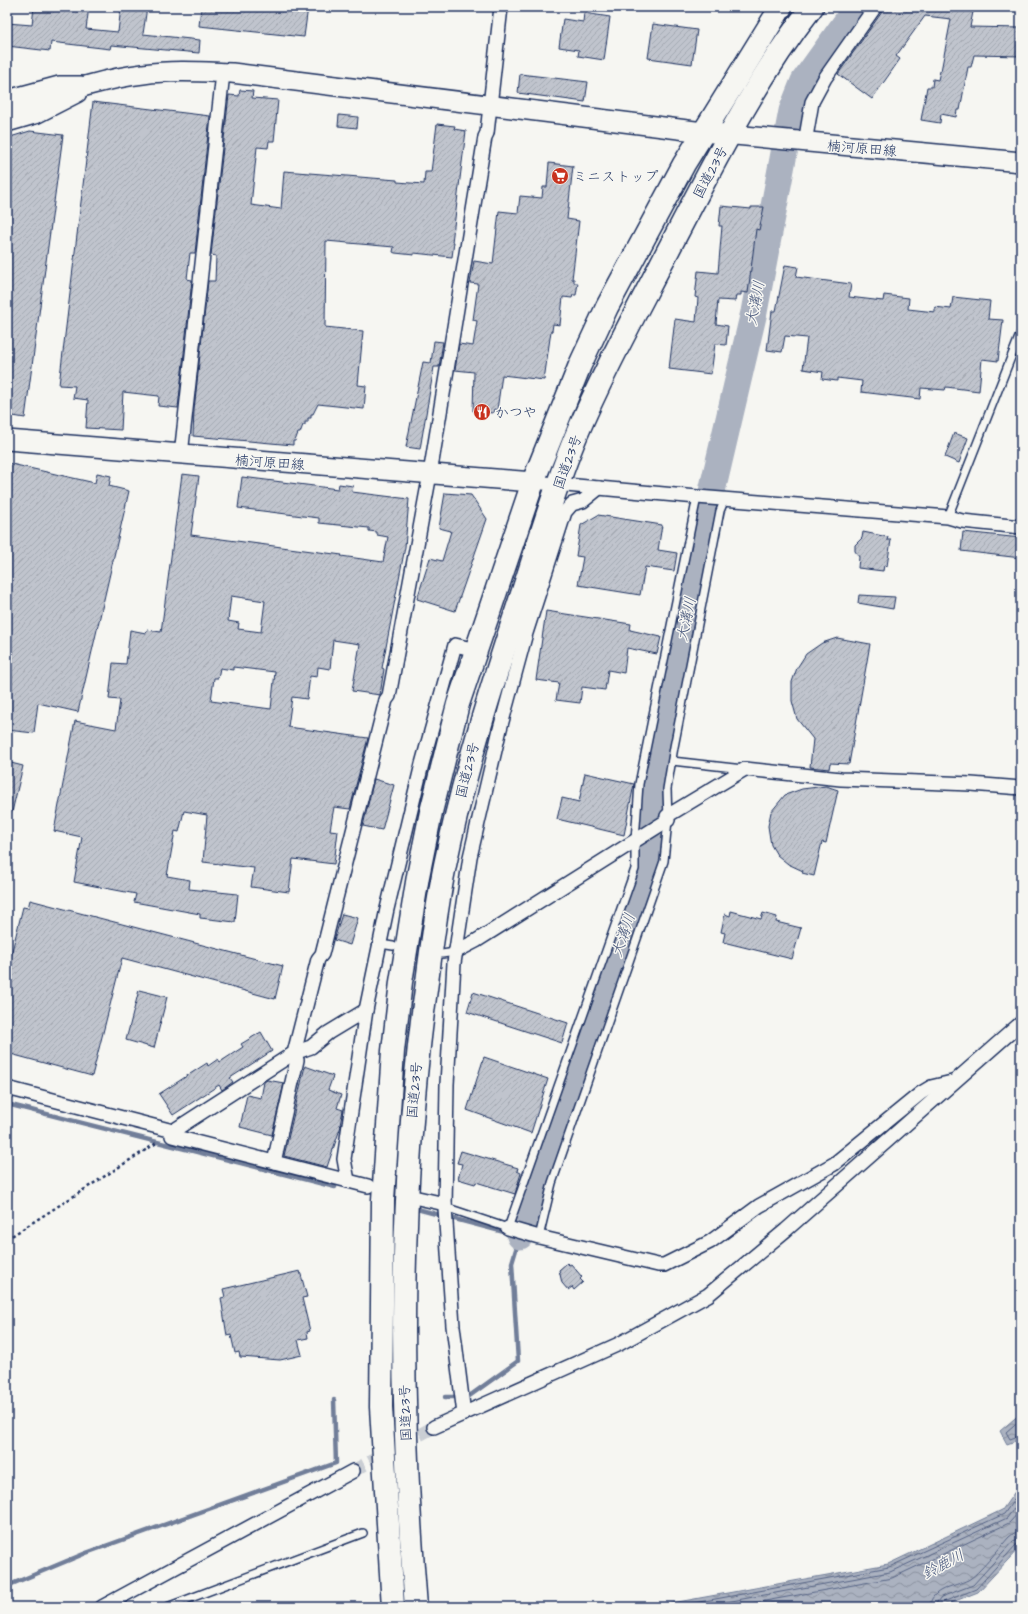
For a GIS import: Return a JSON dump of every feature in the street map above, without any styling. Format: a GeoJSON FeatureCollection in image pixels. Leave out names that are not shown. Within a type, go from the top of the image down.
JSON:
{"type":"FeatureCollection","features":[{"type":"Feature","properties":{"kind":"highway","name":"国道23号"},"geometry":{"type":"LineString","coordinates":[[393,1607],[381,1407],[383,1200],[393,1051],[401,982],[418,876],[431,812],[458,704],[476,650],[533,482],[580,365],[607,308],[703,132],[781,7]]}},
{"type":"Feature","properties":{"kind":"highway","name":"国道23号"},"geometry":{"type":"LineString","coordinates":[[416,1607],[409,1523],[404,1403],[403,1297],[408,1150],[418,1046],[432,944],[444,868],[464,780],[482,716],[574,439],[603,375],[747,103],[786,41],[812,7]]}},
{"type":"Feature","properties":{"kind":"main road","name":"楠河原田線"},"geometry":{"type":"LineString","coordinates":[[7,111],[102,83],[142,74],[188,71],[223,73],[703,132],[1021,162]]}},
{"type":"Feature","properties":{"kind":"main road","name":"楠河原田線"},"geometry":{"type":"LineString","coordinates":[[7,440],[533,482]]}},
{"type":"Feature","properties":{"kind":"street"},"geometry":{"type":"LineString","coordinates":[[274,1162],[297,1060],[294,1053],[318,959],[322,954],[386,700],[389,696],[430,474],[490,106],[501,7]]}},
{"type":"Feature","properties":{"kind":"street"},"geometry":{"type":"LineString","coordinates":[[802,142],[812,102],[825,78],[875,7]]}},
{"type":"Feature","properties":{"kind":"street"},"geometry":{"type":"LineString","coordinates":[[181,455],[223,73]]}},
{"type":"Feature","properties":{"kind":"street"},"geometry":{"type":"LineString","coordinates":[[7,97],[59,83],[102,83]]}},
{"type":"Feature","properties":{"kind":"street"},"geometry":{"type":"LineString","coordinates":[[7,125],[38,116],[102,83]]}},
{"type":"Feature","properties":{"kind":"street"},"geometry":{"type":"LineString","coordinates":[[533,482],[699,498],[948,516],[962,521],[1021,527]]}},
{"type":"Feature","properties":{"kind":"street"},"geometry":{"type":"LineString","coordinates":[[463,1410],[445,1226],[449,953],[500,729],[526,633],[565,512],[572,504],[583,501],[599,488]]}},
{"type":"Feature","properties":{"kind":"street"},"geometry":{"type":"LineString","coordinates":[[348,1181],[344,1159],[366,1010],[386,945],[422,764],[455,645],[476,650]]}},
{"type":"Feature","properties":{"kind":"street"},"geometry":{"type":"LineString","coordinates":[[449,953],[476,941],[745,769],[841,779],[971,784],[1021,788]]}},
{"type":"Feature","properties":{"kind":"street"},"geometry":{"type":"LineString","coordinates":[[7,1088],[173,1131],[294,1053],[311,1047],[328,1033],[366,1010]]}},
{"type":"Feature","properties":{"kind":"street"},"geometry":{"type":"LineString","coordinates":[[434,1427],[463,1410],[619,1344],[708,1295],[786,1230],[1021,1023]]}},
{"type":"Feature","properties":{"kind":"street"},"geometry":{"type":"LineString","coordinates":[[510,1228],[537,1236],[658,1265],[664,1265],[710,1242],[759,1206],[792,1186],[834,1164],[921,1093],[931,1088],[956,1081]]}},
{"type":"Feature","properties":{"kind":"street"},"geometry":{"type":"LineString","coordinates":[[173,1131],[172,1136],[368,1186]]}},
{"type":"Feature","properties":{"kind":"street"},"geometry":{"type":"LineString","coordinates":[[418,1198],[445,1206]]}},
{"type":"Feature","properties":{"kind":"street"},"geometry":{"type":"LineString","coordinates":[[102,1607],[353,1470]]}},
{"type":"Feature","properties":{"kind":"lane"},"geometry":{"type":"LineString","coordinates":[[948,516],[1021,332]]}},
{"type":"Feature","properties":{"kind":"lane"},"geometry":{"type":"LineString","coordinates":[[445,1206],[510,1228],[635,869],[637,801],[645,752],[699,498]]}},
{"type":"Feature","properties":{"kind":"lane"},"geometry":{"type":"LineString","coordinates":[[537,1236],[552,1183],[661,873],[666,847],[667,789],[723,499]]}},
{"type":"Feature","properties":{"kind":"lane"},"geometry":{"type":"LineString","coordinates":[[672,761],[745,769]]}},
{"type":"Feature","properties":{"kind":"lane"},"geometry":{"type":"LineString","coordinates":[[166,1607],[362,1533]]}},
{"type":"Feature","properties":{"kind":"path"},"geometry":{"type":"LineString","coordinates":[[7,1239],[154,1144]]}},
{"type":"Feature","properties":{"kind":"water"},"geometry":{"type":"Polygon","coordinates":[[[1021,1413],[1021,1439],[1007,1444],[1000,1431],[1021,1413]]]}},
{"type":"Feature","properties":{"kind":"water","name":"鈴鹿川"},"geometry":{"type":"Polygon","coordinates":[[[1021,1483],[1021,1546],[978,1592],[940,1607],[650,1607],[888,1564],[1002,1510],[1021,1483]]]}},
{"type":"Feature","properties":{"kind":"building"},"geometry":{"type":"Polygon","coordinates":[[[34,7],[89,7],[86,29],[118,32],[121,7],[147,7],[143,34],[200,40],[199,53],[111,45],[110,49],[51,42],[50,51],[7,46],[7,23],[32,25],[34,7]]]}},
{"type":"Feature","properties":{"kind":"building"},"geometry":{"type":"Polygon","coordinates":[[[201,7],[308,7],[304,37],[199,26],[201,7]]]}},
{"type":"Feature","properties":{"kind":"building"},"geometry":{"type":"Polygon","coordinates":[[[883,7],[974,7],[970,27],[1021,28],[1021,56],[974,55],[971,67],[968,67],[960,110],[957,110],[956,117],[941,114],[940,123],[921,120],[927,87],[932,87],[933,79],[938,80],[941,71],[951,19],[925,16],[896,56],[900,59],[872,99],[838,74],[882,12],[883,7]]]}},
{"type":"Feature","properties":{"kind":"building"},"geometry":{"type":"Polygon","coordinates":[[[584,13],[610,17],[604,60],[578,56],[579,50],[559,47],[563,19],[583,22],[584,13]]]}},
{"type":"Feature","properties":{"kind":"building"},"geometry":{"type":"Polygon","coordinates":[[[653,24],[697,30],[692,64],[648,58],[653,24]]]}},
{"type":"Feature","properties":{"kind":"building"},"geometry":{"type":"Polygon","coordinates":[[[520,74],[588,82],[585,102],[518,93],[520,74]]]}},
{"type":"Feature","properties":{"kind":"building"},"geometry":{"type":"Polygon","coordinates":[[[240,90],[253,91],[252,98],[278,100],[274,141],[269,141],[268,148],[257,147],[251,205],[281,209],[284,171],[397,180],[397,182],[424,184],[425,172],[431,172],[437,124],[455,126],[454,129],[466,131],[452,242],[454,242],[452,257],[414,253],[414,255],[395,253],[393,252],[394,247],[326,241],[325,327],[363,331],[358,385],[366,386],[364,409],[318,404],[313,414],[311,414],[311,418],[308,418],[308,422],[305,422],[305,425],[303,425],[300,433],[298,433],[295,441],[293,441],[293,445],[193,436],[194,410],[208,281],[215,281],[216,256],[211,255],[229,95],[239,96],[240,90]]]}},
{"type":"Feature","properties":{"kind":"building"},"geometry":{"type":"Polygon","coordinates":[[[93,102],[210,116],[195,253],[190,253],[187,279],[192,280],[178,408],[158,406],[159,396],[123,392],[121,430],[86,428],[88,400],[73,398],[75,386],[59,385],[93,102]]]}},
{"type":"Feature","properties":{"kind":"building"},"geometry":{"type":"Polygon","coordinates":[[[339,115],[358,117],[357,128],[338,126],[339,115]]]}},
{"type":"Feature","properties":{"kind":"building"},"geometry":{"type":"Polygon","coordinates":[[[30,131],[63,135],[25,418],[7,415],[7,138],[30,131]]]}},
{"type":"Feature","properties":{"kind":"building"},"geometry":{"type":"Polygon","coordinates":[[[549,163],[573,166],[567,219],[579,221],[572,279],[574,279],[574,283],[578,283],[576,295],[573,295],[572,298],[563,297],[560,325],[553,324],[551,331],[544,380],[502,375],[497,410],[494,409],[493,413],[473,411],[474,372],[455,370],[459,344],[473,346],[477,321],[473,320],[478,284],[470,283],[474,261],[493,264],[499,211],[518,213],[520,196],[542,198],[543,187],[547,187],[549,163]]]}},
{"type":"Feature","properties":{"kind":"building"},"geometry":{"type":"Polygon","coordinates":[[[721,206],[751,209],[751,207],[764,207],[759,230],[756,229],[748,293],[741,292],[741,295],[736,295],[735,301],[718,300],[716,324],[728,326],[726,345],[715,344],[711,374],[669,369],[675,319],[696,322],[698,298],[695,297],[698,271],[718,273],[722,226],[719,226],[721,206]]]}},
{"type":"Feature","properties":{"kind":"building"},"geometry":{"type":"Polygon","coordinates":[[[785,265],[798,267],[796,277],[851,284],[849,297],[883,301],[884,295],[909,298],[908,309],[935,312],[935,307],[951,309],[953,297],[990,301],[988,319],[1003,320],[998,361],[982,359],[979,391],[946,387],[945,390],[921,388],[920,399],[861,392],[862,381],[837,378],[837,381],[822,379],[823,372],[803,369],[807,338],[785,336],[782,352],[767,350],[772,311],[776,311],[785,265]]]}},
{"type":"Feature","properties":{"kind":"building"},"geometry":{"type":"Polygon","coordinates":[[[434,341],[443,342],[439,367],[434,367],[420,449],[406,447],[423,362],[431,363],[434,341]]]}},
{"type":"Feature","properties":{"kind":"building"},"geometry":{"type":"Polygon","coordinates":[[[954,433],[968,438],[959,463],[945,457],[954,433]]]}},
{"type":"Feature","properties":{"kind":"building"},"geometry":{"type":"Polygon","coordinates":[[[7,463],[95,483],[97,473],[111,476],[109,486],[129,491],[78,712],[38,703],[34,733],[7,730],[7,463]]]}},
{"type":"Feature","properties":{"kind":"building"},"geometry":{"type":"Polygon","coordinates":[[[182,474],[199,476],[191,535],[342,555],[341,556],[383,562],[388,537],[377,535],[377,532],[369,531],[369,528],[319,523],[319,518],[238,508],[242,477],[338,489],[339,484],[353,486],[352,492],[409,499],[405,547],[382,668],[384,669],[380,695],[352,691],[360,644],[333,640],[330,669],[318,667],[317,677],[310,676],[307,699],[292,697],[288,727],[368,738],[350,809],[334,807],[330,830],[338,831],[334,864],[293,859],[289,892],[251,887],[254,868],[203,862],[207,815],[184,811],[179,832],[175,831],[167,876],[190,880],[189,889],[238,894],[235,922],[200,918],[200,914],[134,902],[136,894],[74,882],[82,837],[54,831],[75,721],[116,729],[120,700],[109,699],[113,663],[126,664],[130,630],[146,633],[147,630],[161,632],[182,474]],[[231,596],[228,621],[239,623],[238,629],[261,632],[265,601],[231,596]],[[233,667],[233,670],[220,668],[218,678],[214,678],[211,701],[271,709],[275,672],[233,667]]]}},
{"type":"Feature","properties":{"kind":"building"},"geometry":{"type":"Polygon","coordinates":[[[445,493],[471,495],[487,519],[455,611],[417,599],[430,558],[442,561],[451,531],[439,528],[445,493]]]}},
{"type":"Feature","properties":{"kind":"building"},"geometry":{"type":"Polygon","coordinates":[[[598,515],[662,525],[658,550],[677,553],[674,571],[645,567],[640,595],[578,585],[583,557],[576,556],[581,525],[598,515]]]}},
{"type":"Feature","properties":{"kind":"building"},"geometry":{"type":"Polygon","coordinates":[[[863,532],[888,537],[887,540],[891,540],[887,566],[884,565],[883,571],[858,568],[859,557],[855,551],[855,545],[862,538],[863,532]]]}},
{"type":"Feature","properties":{"kind":"building"},"geometry":{"type":"Polygon","coordinates":[[[963,532],[1021,538],[1021,558],[961,551],[963,532]]]}},
{"type":"Feature","properties":{"kind":"building"},"geometry":{"type":"Polygon","coordinates":[[[859,595],[895,597],[893,609],[858,603],[859,595]]]}},
{"type":"Feature","properties":{"kind":"building"},"geometry":{"type":"Polygon","coordinates":[[[546,611],[631,624],[630,630],[661,637],[657,654],[627,648],[624,673],[608,670],[605,690],[582,687],[580,703],[556,700],[559,683],[536,680],[546,611]]]}},
{"type":"Feature","properties":{"kind":"building"},"geometry":{"type":"Polygon","coordinates":[[[837,638],[870,644],[849,764],[830,763],[829,769],[810,767],[813,739],[797,719],[792,701],[792,682],[797,668],[806,654],[822,643],[837,638]]]}},
{"type":"Feature","properties":{"kind":"building"},"geometry":{"type":"Polygon","coordinates":[[[7,762],[23,766],[12,812],[7,812],[7,762]]]}},
{"type":"Feature","properties":{"kind":"building"},"geometry":{"type":"Polygon","coordinates":[[[585,773],[634,784],[624,835],[557,819],[562,798],[579,802],[585,773]]]}},
{"type":"Feature","properties":{"kind":"building"},"geometry":{"type":"Polygon","coordinates":[[[374,779],[394,785],[382,830],[363,826],[374,779]]]}},
{"type":"Feature","properties":{"kind":"building"},"geometry":{"type":"Polygon","coordinates":[[[826,786],[838,790],[826,843],[822,842],[814,876],[802,873],[803,871],[788,864],[777,855],[771,845],[768,826],[771,812],[785,795],[802,789],[826,786]]]}},
{"type":"Feature","properties":{"kind":"building"},"geometry":{"type":"Polygon","coordinates":[[[30,900],[283,966],[275,999],[122,958],[92,1076],[7,1053],[7,971],[23,907],[28,908],[30,900]]]}},
{"type":"Feature","properties":{"kind":"building"},"geometry":{"type":"Polygon","coordinates":[[[731,911],[761,919],[763,913],[777,917],[776,922],[801,928],[792,959],[723,942],[725,933],[721,932],[725,914],[730,916],[731,911]]]}},
{"type":"Feature","properties":{"kind":"building"},"geometry":{"type":"Polygon","coordinates":[[[342,914],[358,918],[350,945],[334,940],[342,914]]]}},
{"type":"Feature","properties":{"kind":"building"},"geometry":{"type":"Polygon","coordinates":[[[139,990],[167,997],[154,1048],[126,1040],[139,990]]]}},
{"type":"Feature","properties":{"kind":"building"},"geometry":{"type":"Polygon","coordinates":[[[473,992],[568,1023],[562,1043],[467,1012],[473,992]]]}},
{"type":"Feature","properties":{"kind":"building"},"geometry":{"type":"Polygon","coordinates":[[[261,1032],[272,1051],[230,1078],[233,1082],[222,1090],[219,1085],[173,1115],[159,1094],[207,1063],[208,1066],[218,1059],[220,1062],[243,1047],[241,1044],[261,1032]]]}},
{"type":"Feature","properties":{"kind":"building"},"geometry":{"type":"Polygon","coordinates":[[[484,1057],[548,1079],[531,1133],[467,1110],[484,1057]]]}},
{"type":"Feature","properties":{"kind":"building"},"geometry":{"type":"Polygon","coordinates":[[[305,1066],[333,1076],[328,1090],[341,1095],[337,1108],[343,1110],[341,1126],[327,1167],[284,1156],[305,1066]]]}},
{"type":"Feature","properties":{"kind":"building"},"geometry":{"type":"Polygon","coordinates":[[[267,1080],[284,1083],[272,1135],[240,1127],[247,1095],[261,1098],[264,1082],[267,1080]]]}},
{"type":"Feature","properties":{"kind":"building"},"geometry":{"type":"Polygon","coordinates":[[[461,1151],[518,1168],[517,1171],[521,1173],[515,1194],[476,1182],[475,1184],[458,1179],[462,1164],[457,1163],[461,1151]]]}},
{"type":"Feature","properties":{"kind":"building"},"geometry":{"type":"Polygon","coordinates":[[[567,1263],[569,1265],[571,1264],[582,1277],[580,1279],[583,1282],[574,1290],[572,1287],[568,1290],[562,1283],[559,1270],[567,1263]]]}},
{"type":"Feature","properties":{"kind":"building"},"geometry":{"type":"Polygon","coordinates":[[[300,1271],[307,1297],[302,1298],[310,1331],[307,1332],[308,1338],[298,1340],[302,1355],[280,1360],[240,1357],[239,1352],[235,1353],[231,1335],[227,1336],[221,1298],[225,1297],[223,1289],[300,1271]]]}},
{"type":"Feature","properties":{"kind":"waterway","name":"大溝川"},"geometry":{"type":"LineString","coordinates":[[520,1236],[644,880],[649,857],[648,819],[652,781],[713,487],[754,312],[792,111],[804,81],[857,7]]}},
{"type":"Feature","properties":{"kind":"waterway"},"geometry":{"type":"LineString","coordinates":[[7,1104],[335,1187]]}},
{"type":"Feature","properties":{"kind":"waterway"},"geometry":{"type":"LineString","coordinates":[[417,1209],[508,1233]]}},
{"type":"Feature","properties":{"kind":"waterway"},"geometry":{"type":"LineString","coordinates":[[445,1397],[468,1397],[518,1361],[512,1263],[520,1236],[517,1236]]}},
{"type":"Feature","properties":{"kind":"waterway"},"geometry":{"type":"LineString","coordinates":[[7,1586],[86,1553],[336,1463],[334,1400]]}},
{"type":"Feature","properties":{"kind":"tunnel"},"geometry":{"type":"LineString","coordinates":[[353,1471],[434,1427]]}},
{"type":"Feature","properties":{"kind":"place","name":"ミニストップ"},"geometry":{"type":"Point","coordinates":[560,176]}},
{"type":"Feature","properties":{"kind":"place","name":"かつや"},"geometry":{"type":"Point","coordinates":[482,412]}}]}
